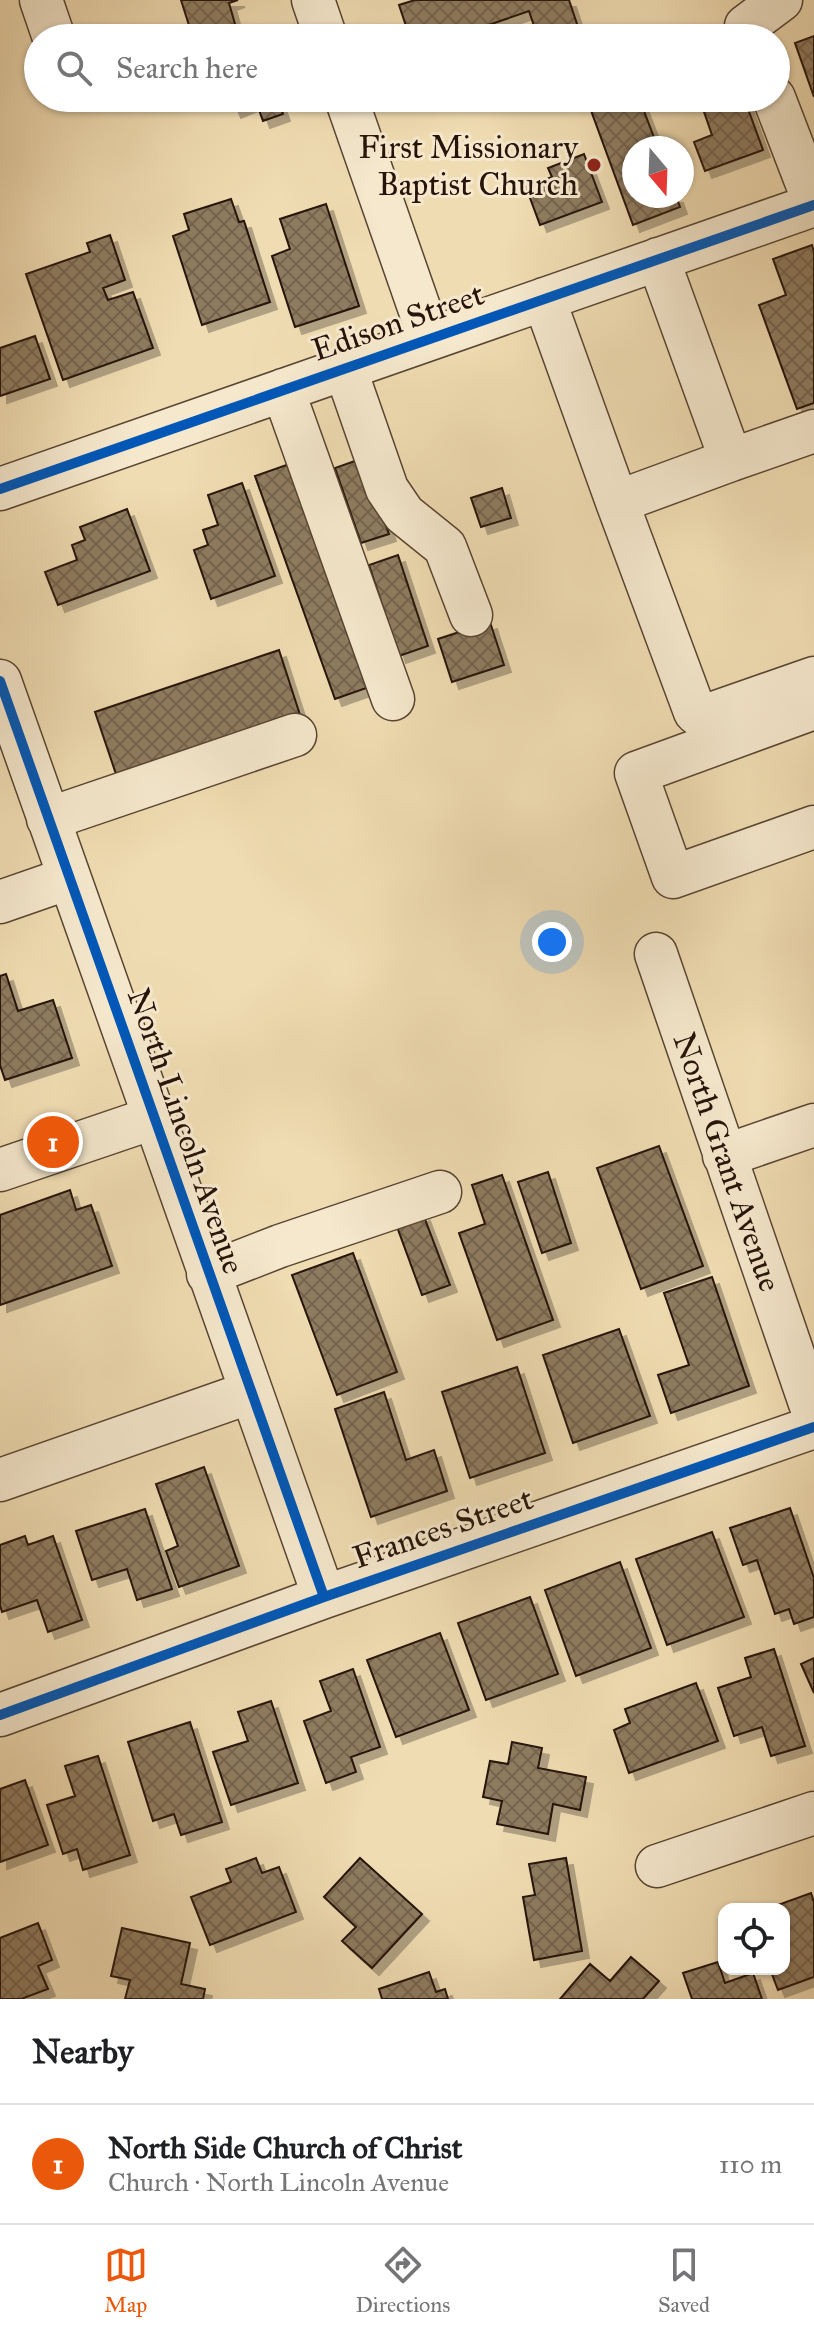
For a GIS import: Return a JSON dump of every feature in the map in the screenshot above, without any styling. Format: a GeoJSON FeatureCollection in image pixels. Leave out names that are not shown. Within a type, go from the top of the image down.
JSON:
{"type":"FeatureCollection","features":[{"type":"Feature","properties":{"kind":"street"},"geometry":{"type":"LineString","coordinates":[[41,0],[49,24]]}},
{"type":"Feature","properties":{"kind":"street"},"geometry":{"type":"LineString","coordinates":[[313,0],[321,24]]}},
{"type":"Feature","properties":{"kind":"street"},"geometry":{"type":"LineString","coordinates":[[749,24],[781,0]]}},
{"type":"Feature","properties":{"kind":"street"},"geometry":{"type":"LineString","coordinates":[[351,112],[430,339]]}},
{"type":"Feature","properties":{"kind":"street"},"geometry":{"type":"LineString","coordinates":[[779,112],[814,204]]}},
{"type":"Feature","properties":{"kind":"street","name":"Edison Street"},"geometry":{"type":"LineString","coordinates":[[0,489],[814,204]]}},
{"type":"Feature","properties":{"kind":"street"},"geometry":{"type":"LineString","coordinates":[[658,259],[731,460]]}},
{"type":"Feature","properties":{"kind":"street"},"geometry":{"type":"LineString","coordinates":[[544,299],[695,712],[705,716],[814,678]]}},
{"type":"Feature","properties":{"kind":"street"},"geometry":{"type":"LineString","coordinates":[[345,368],[387,489],[404,514],[445,547],[471,615]]}},
{"type":"Feature","properties":{"kind":"street"},"geometry":{"type":"LineString","coordinates":[[283,390],[393,699]]}},
{"type":"Feature","properties":{"kind":"street"},"geometry":{"type":"LineString","coordinates":[[617,502],[814,431]]}},
{"type":"Feature","properties":{"kind":"street","name":"North Lincoln Avenue"},"geometry":{"type":"LineString","coordinates":[[0,681],[324,1597]]}},
{"type":"Feature","properties":{"kind":"street"},"geometry":{"type":"LineString","coordinates":[[814,708],[636,773],[673,877],[814,827]]}},
{"type":"Feature","properties":{"kind":"street"},"geometry":{"type":"LineString","coordinates":[[48,819],[295,735]]}},
{"type":"Feature","properties":{"kind":"street"},"geometry":{"type":"LineString","coordinates":[[0,902],[69,878]]}},
{"type":"Feature","properties":{"kind":"street","name":"North Grant Avenue"},"geometry":{"type":"LineString","coordinates":[[656,954],[814,1415]]}},
{"type":"Feature","properties":{"kind":"street"},"geometry":{"type":"LineString","coordinates":[[0,1170],[153,1118]]}},
{"type":"Feature","properties":{"kind":"street"},"geometry":{"type":"LineString","coordinates":[[724,1156],[814,1125]]}},
{"type":"Feature","properties":{"kind":"street"},"geometry":{"type":"LineString","coordinates":[[208,1274],[280,1246],[440,1192]]}},
{"type":"Feature","properties":{"kind":"street"},"geometry":{"type":"LineString","coordinates":[[0,1480],[251,1392]]}},
{"type":"Feature","properties":{"kind":"street","name":"Frances Street"},"geometry":{"type":"LineString","coordinates":[[0,1715],[324,1597],[814,1427]]}},
{"type":"Feature","properties":{"kind":"street"},"geometry":{"type":"LineString","coordinates":[[657,1866],[814,1813]]}},
{"type":"Feature","properties":{"kind":"building"},"geometry":{"type":"Polygon","coordinates":[[[181,0],[238,0],[229,3],[235,24],[189,24],[181,0]]]}},
{"type":"Feature","properties":{"kind":"building"},"geometry":{"type":"Polygon","coordinates":[[[415,0],[569,0],[577,24],[533,24],[529,11],[491,24],[405,24],[399,5],[415,0]]]}},
{"type":"Feature","properties":{"kind":"building"},"geometry":{"type":"Polygon","coordinates":[[[814,36],[814,97],[795,43],[814,36]]]}},
{"type":"Feature","properties":{"kind":"building"},"geometry":{"type":"Polygon","coordinates":[[[260,112],[282,112],[283,114],[263,121],[260,112]]]}},
{"type":"Feature","properties":{"kind":"building"},"geometry":{"type":"Polygon","coordinates":[[[592,112],[644,112],[653,136],[622,136],[622,195],[592,112]]]}},
{"type":"Feature","properties":{"kind":"building"},"geometry":{"type":"Polygon","coordinates":[[[704,112],[749,112],[763,150],[705,171],[694,142],[712,135],[704,112]]]}},
{"type":"Feature","properties":{"kind":"building"},"geometry":{"type":"Polygon","coordinates":[[[584,154],[602,202],[540,225],[526,187],[552,177],[548,168],[584,154]]]}},
{"type":"Feature","properties":{"kind":"building"},"geometry":{"type":"Polygon","coordinates":[[[231,199],[239,222],[244,221],[270,302],[202,325],[173,236],[189,230],[184,214],[231,199]]]}},
{"type":"Feature","properties":{"kind":"building"},"geometry":{"type":"Polygon","coordinates":[[[326,204],[359,306],[295,327],[272,256],[290,249],[280,219],[326,204]]]}},
{"type":"Feature","properties":{"kind":"building"},"geometry":{"type":"Polygon","coordinates":[[[627,208],[677,208],[633,225],[627,208]]]}},
{"type":"Feature","properties":{"kind":"building"},"geometry":{"type":"Polygon","coordinates":[[[110,235],[125,280],[103,288],[108,300],[133,292],[153,348],[63,380],[26,274],[90,252],[87,243],[110,235]]]}},
{"type":"Feature","properties":{"kind":"building"},"geometry":{"type":"Polygon","coordinates":[[[812,245],[814,403],[797,409],[759,305],[786,295],[773,259],[812,245]]]}},
{"type":"Feature","properties":{"kind":"building"},"geometry":{"type":"Polygon","coordinates":[[[35,336],[50,379],[0,396],[0,348],[35,336]]]}},
{"type":"Feature","properties":{"kind":"building"},"geometry":{"type":"Polygon","coordinates":[[[363,458],[389,534],[361,543],[335,468],[363,458]]]}},
{"type":"Feature","properties":{"kind":"building"},"geometry":{"type":"Polygon","coordinates":[[[295,462],[375,685],[335,699],[255,476],[295,462]]]}},
{"type":"Feature","properties":{"kind":"building"},"geometry":{"type":"Polygon","coordinates":[[[242,483],[275,576],[211,599],[194,550],[208,545],[203,530],[218,525],[208,495],[242,483]]]}},
{"type":"Feature","properties":{"kind":"building"},"geometry":{"type":"Polygon","coordinates":[[[502,488],[511,518],[481,527],[471,498],[502,488]]]}},
{"type":"Feature","properties":{"kind":"building"},"geometry":{"type":"Polygon","coordinates":[[[127,509],[150,571],[58,605],[45,572],[77,560],[72,545],[85,540],[80,527],[127,509]]]}},
{"type":"Feature","properties":{"kind":"building"},"geometry":{"type":"Polygon","coordinates":[[[398,555],[428,646],[399,656],[369,565],[398,555]]]}},
{"type":"Feature","properties":{"kind":"building"},"geometry":{"type":"Polygon","coordinates":[[[490,622],[504,665],[452,682],[438,639],[490,622]]]}},
{"type":"Feature","properties":{"kind":"building"},"geometry":{"type":"Polygon","coordinates":[[[279,650],[301,718],[118,780],[95,712],[279,650]]]}},
{"type":"Feature","properties":{"kind":"building"},"geometry":{"type":"Polygon","coordinates":[[[6,974],[18,1011],[53,1000],[72,1058],[5,1080],[0,1065],[0,976],[6,974]]]}},
{"type":"Feature","properties":{"kind":"building"},"geometry":{"type":"Polygon","coordinates":[[[659,1146],[703,1266],[641,1289],[597,1168],[659,1146]]]}},
{"type":"Feature","properties":{"kind":"building"},"geometry":{"type":"Polygon","coordinates":[[[548,1172],[571,1243],[542,1253],[518,1182],[548,1172]]]}},
{"type":"Feature","properties":{"kind":"building"},"geometry":{"type":"Polygon","coordinates":[[[502,1175],[553,1320],[497,1340],[459,1233],[485,1224],[472,1185],[502,1175]]]}},
{"type":"Feature","properties":{"kind":"building"},"geometry":{"type":"Polygon","coordinates":[[[70,1190],[76,1210],[91,1205],[112,1266],[0,1305],[0,1215],[70,1190]]]}},
{"type":"Feature","properties":{"kind":"building"},"geometry":{"type":"Polygon","coordinates":[[[423,1214],[450,1285],[422,1295],[396,1224],[423,1214]]]}},
{"type":"Feature","properties":{"kind":"building"},"geometry":{"type":"Polygon","coordinates":[[[353,1253],[397,1372],[337,1395],[292,1275],[353,1253]]]}},
{"type":"Feature","properties":{"kind":"building"},"geometry":{"type":"Polygon","coordinates":[[[712,1277],[749,1386],[671,1413],[658,1375],[689,1365],[664,1293],[712,1277]]]}},
{"type":"Feature","properties":{"kind":"building"},"geometry":{"type":"Polygon","coordinates":[[[619,1329],[650,1416],[573,1443],[543,1355],[619,1329]]]}},
{"type":"Feature","properties":{"kind":"building"},"geometry":{"type":"Polygon","coordinates":[[[517,1367],[545,1453],[470,1478],[442,1392],[517,1367]]]}},
{"type":"Feature","properties":{"kind":"building"},"geometry":{"type":"Polygon","coordinates":[[[384,1392],[406,1460],[434,1450],[447,1491],[371,1517],[335,1409],[384,1392]]]}},
{"type":"Feature","properties":{"kind":"building"},"geometry":{"type":"Polygon","coordinates":[[[204,1467],[239,1566],[179,1587],[166,1551],[178,1546],[156,1484],[204,1467]]]}},
{"type":"Feature","properties":{"kind":"building"},"geometry":{"type":"Polygon","coordinates":[[[790,1508],[814,1578],[814,1617],[794,1624],[789,1609],[775,1614],[757,1560],[743,1565],[730,1528],[790,1508]]]}},
{"type":"Feature","properties":{"kind":"building"},"geometry":{"type":"Polygon","coordinates":[[[145,1509],[172,1589],[137,1600],[127,1569],[92,1580],[76,1531],[145,1509]]]}},
{"type":"Feature","properties":{"kind":"building"},"geometry":{"type":"Polygon","coordinates":[[[712,1532],[744,1617],[667,1645],[636,1559],[712,1532]]]}},
{"type":"Feature","properties":{"kind":"building"},"geometry":{"type":"Polygon","coordinates":[[[25,1536],[28,1545],[53,1536],[82,1620],[48,1632],[37,1600],[2,1612],[0,1545],[25,1536]]]}},
{"type":"Feature","properties":{"kind":"building"},"geometry":{"type":"Polygon","coordinates":[[[620,1562],[651,1648],[576,1676],[545,1590],[620,1562]]]}},
{"type":"Feature","properties":{"kind":"building"},"geometry":{"type":"Polygon","coordinates":[[[530,1597],[558,1674],[486,1700],[458,1623],[530,1597]]]}},
{"type":"Feature","properties":{"kind":"building"},"geometry":{"type":"Polygon","coordinates":[[[440,1633],[469,1710],[396,1737],[367,1660],[440,1633]]]}},
{"type":"Feature","properties":{"kind":"building"},"geometry":{"type":"Polygon","coordinates":[[[774,1649],[805,1746],[771,1756],[762,1727],[734,1736],[718,1688],[751,1677],[745,1658],[774,1649]]]}},
{"type":"Feature","properties":{"kind":"building"},"geometry":{"type":"Polygon","coordinates":[[[814,1658],[814,1693],[801,1664],[814,1658]]]}},
{"type":"Feature","properties":{"kind":"building"},"geometry":{"type":"Polygon","coordinates":[[[353,1669],[380,1747],[351,1757],[356,1772],[326,1783],[304,1721],[331,1711],[320,1681],[353,1669]]]}},
{"type":"Feature","properties":{"kind":"building"},"geometry":{"type":"Polygon","coordinates":[[[696,1683],[718,1741],[629,1773],[614,1730],[630,1723],[625,1709],[696,1683]]]}},
{"type":"Feature","properties":{"kind":"building"},"geometry":{"type":"Polygon","coordinates":[[[271,1701],[298,1783],[231,1805],[213,1752],[248,1741],[238,1712],[271,1701]]]}},
{"type":"Feature","properties":{"kind":"building"},"geometry":{"type":"Polygon","coordinates":[[[190,1722],[222,1822],[181,1835],[174,1814],[153,1821],[128,1742],[190,1722]]]}},
{"type":"Feature","properties":{"kind":"building"},"geometry":{"type":"Polygon","coordinates":[[[512,1742],[542,1748],[538,1768],[586,1777],[580,1810],[553,1804],[548,1834],[497,1824],[502,1801],[483,1797],[490,1761],[508,1764],[512,1742]]]}},
{"type":"Feature","properties":{"kind":"building"},"geometry":{"type":"Polygon","coordinates":[[[98,1756],[130,1855],[83,1870],[77,1849],[63,1854],[47,1805],[75,1796],[65,1766],[98,1756]]]}},
{"type":"Feature","properties":{"kind":"building"},"geometry":{"type":"Polygon","coordinates":[[[25,1780],[48,1845],[0,1862],[0,1789],[25,1780]]]}},
{"type":"Feature","properties":{"kind":"building"},"geometry":{"type":"Polygon","coordinates":[[[256,1858],[262,1873],[279,1867],[296,1912],[210,1945],[191,1897],[231,1882],[226,1869],[256,1858]]]}},
{"type":"Feature","properties":{"kind":"building"},"geometry":{"type":"Polygon","coordinates":[[[360,1858],[422,1914],[372,1968],[342,1941],[356,1927],[324,1897],[360,1858]]]}},
{"type":"Feature","properties":{"kind":"building"},"geometry":{"type":"Polygon","coordinates":[[[566,1858],[582,1951],[534,1960],[523,1897],[535,1895],[529,1864],[566,1858]]]}},
{"type":"Feature","properties":{"kind":"building"},"geometry":{"type":"Polygon","coordinates":[[[811,1893],[814,1902],[814,1977],[778,1990],[772,1975],[790,1975],[790,1903],[783,1903],[811,1893]]]}},
{"type":"Feature","properties":{"kind":"building"},"geometry":{"type":"Polygon","coordinates":[[[38,1923],[52,1960],[38,1966],[48,1989],[21,1999],[0,1999],[0,1938],[38,1923]]]}},
{"type":"Feature","properties":{"kind":"building"},"geometry":{"type":"Polygon","coordinates":[[[122,1928],[190,1943],[181,1984],[205,1989],[203,1999],[125,1999],[130,1980],[111,1976],[122,1928]]]}},
{"type":"Feature","properties":{"kind":"building"},"geometry":{"type":"Polygon","coordinates":[[[631,1957],[659,1981],[643,1999],[560,1999],[590,1964],[610,1981],[631,1957]]]}},
{"type":"Feature","properties":{"kind":"building"},"geometry":{"type":"Polygon","coordinates":[[[718,1962],[718,1975],[722,1975],[725,1983],[754,1975],[762,1999],[692,1999],[683,1973],[718,1962]]]}},
{"type":"Feature","properties":{"kind":"building"},"geometry":{"type":"Polygon","coordinates":[[[429,1972],[436,1992],[445,1989],[448,1999],[382,1999],[379,1989],[429,1972]]]}},
{"type":"Feature","properties":{"kind":"cycle path"},"geometry":{"type":"LineString","coordinates":[[0,489],[814,205]]}},
{"type":"Feature","properties":{"kind":"cycle path"},"geometry":{"type":"LineString","coordinates":[[0,681],[324,1597]]}},
{"type":"Feature","properties":{"kind":"cycle path"},"geometry":{"type":"LineString","coordinates":[[0,1715],[324,1597],[814,1427]]}},
{"type":"Feature","properties":{"kind":"place","name":"First Missionary Baptist Church"},"geometry":{"type":"Point","coordinates":[594,165]}},
{"type":"Feature","properties":{"kind":"place","name":"North Side Church of Christ"},"geometry":{"type":"Point","coordinates":[53,1142]}}]}
